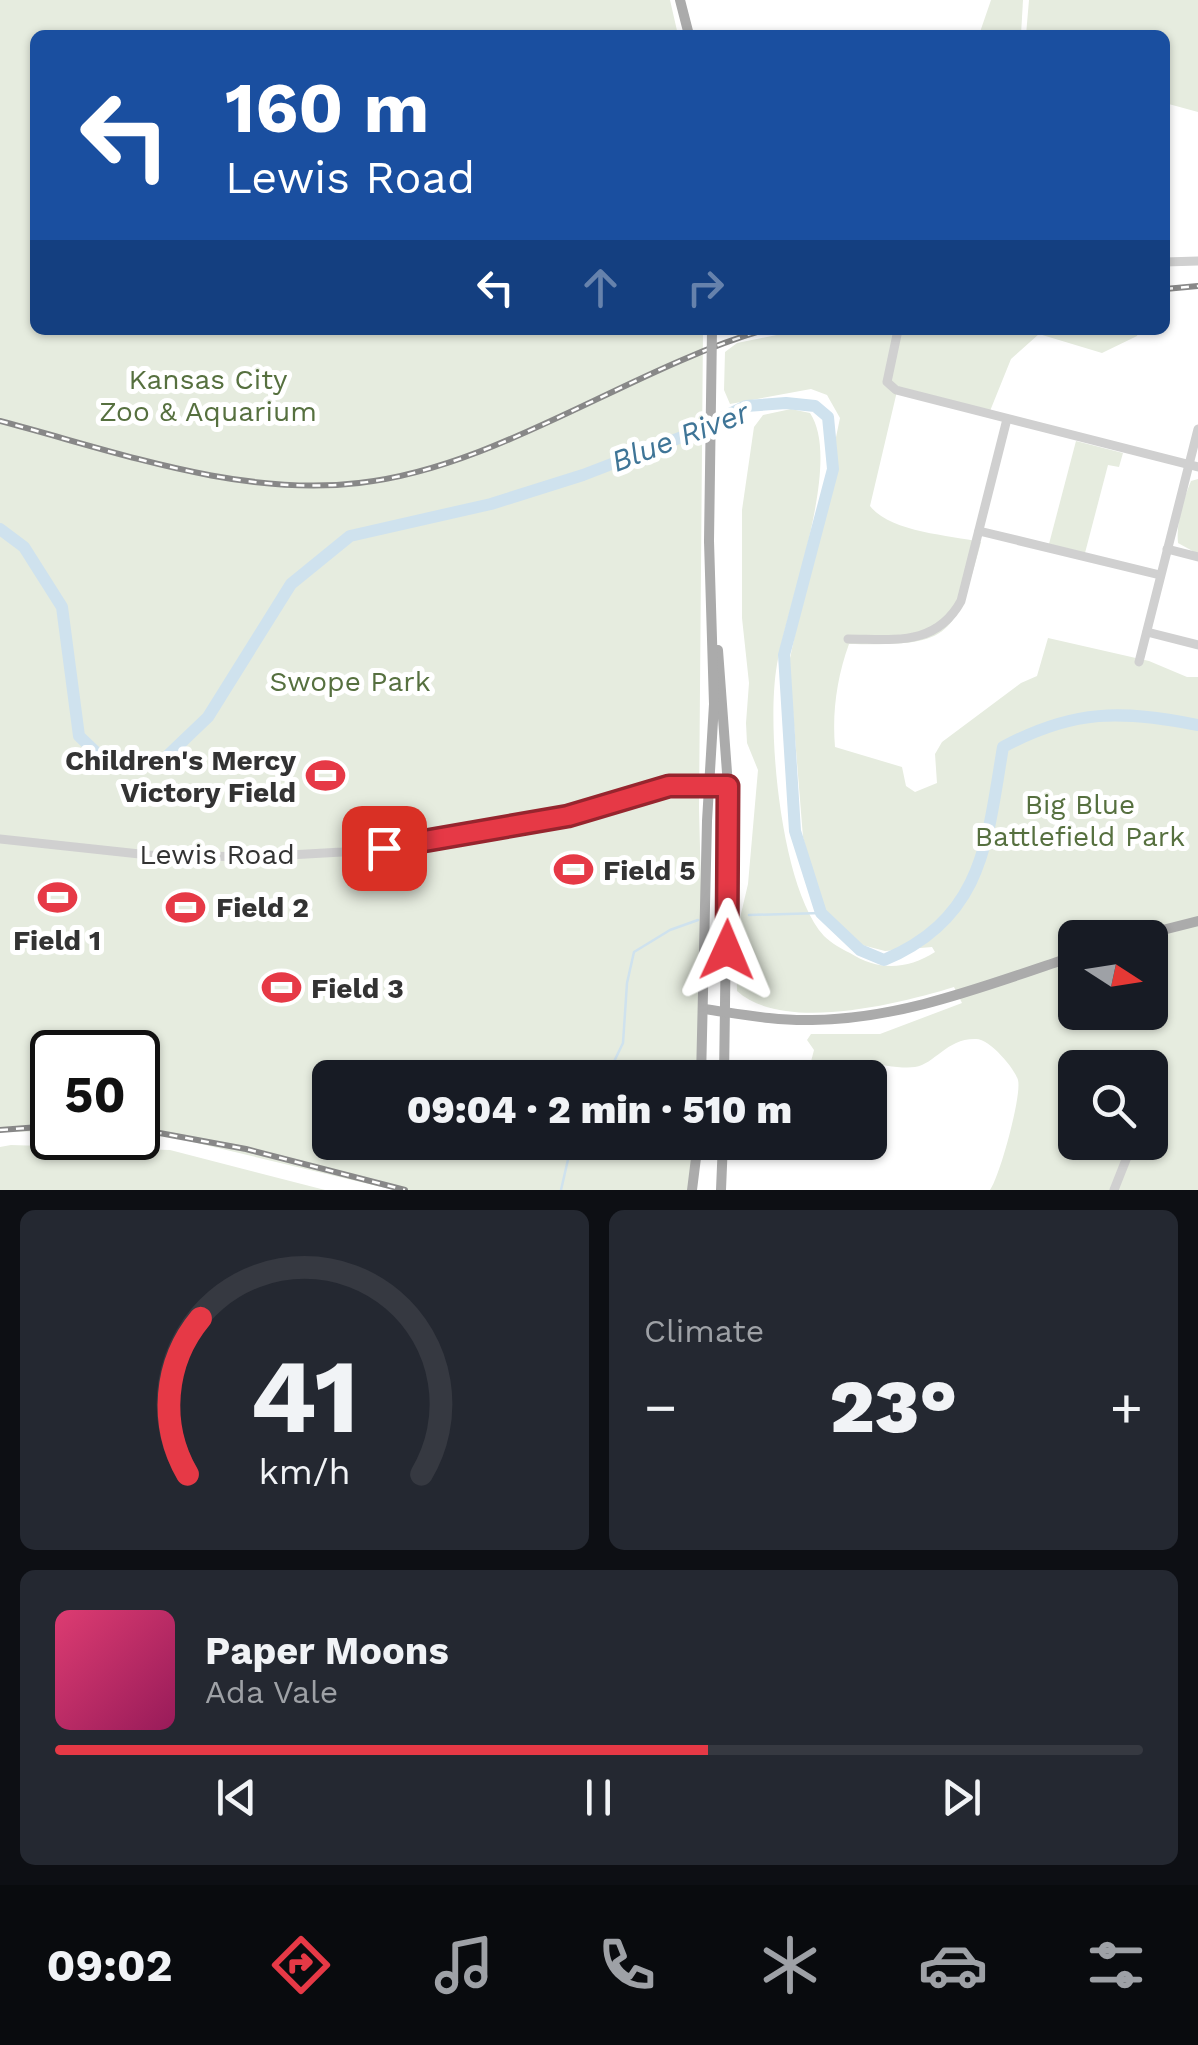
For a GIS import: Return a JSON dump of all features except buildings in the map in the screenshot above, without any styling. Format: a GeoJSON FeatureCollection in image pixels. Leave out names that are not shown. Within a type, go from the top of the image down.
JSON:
{"type":"FeatureCollection","features":[{"type":"Feature","properties":{"kind":"main road"},"geometry":{"type":"LineString","coordinates":[[680,0],[688,30]]}},
{"type":"Feature","properties":{"kind":"main road"},"geometry":{"type":"LineString","coordinates":[[702,1060],[714,734],[709,541],[712,335]]}},
{"type":"Feature","properties":{"kind":"main road"},"geometry":{"type":"LineString","coordinates":[[712,620],[721,665],[728,786],[725,1060]]}},
{"type":"Feature","properties":{"kind":"main road"},"geometry":{"type":"LineString","coordinates":[[1168,929],[1198,921]]}},
{"type":"Feature","properties":{"kind":"main road"},"geometry":{"type":"LineString","coordinates":[[704,1009],[810,1021],[884,1013],[949,997],[1058,962]]}},
{"type":"Feature","properties":{"kind":"main road"},"geometry":{"type":"LineString","coordinates":[[692,1190],[696,1160]]}},
{"type":"Feature","properties":{"kind":"main road"},"geometry":{"type":"LineString","coordinates":[[721,1190],[722,1160]]}},
{"type":"Feature","properties":{"kind":"street"},"geometry":{"type":"LineString","coordinates":[[1170,262],[1198,261]]}},
{"type":"Feature","properties":{"kind":"street"},"geometry":{"type":"LineString","coordinates":[[897,335],[887,374],[890,386],[1193,466]]}},
{"type":"Feature","properties":{"kind":"street"},"geometry":{"type":"LineString","coordinates":[[848,639],[914,639],[942,626],[961,600],[1007,419]]}},
{"type":"Feature","properties":{"kind":"street"},"geometry":{"type":"LineString","coordinates":[[1139,662],[1167,549],[1193,466],[1198,429]]}},
{"type":"Feature","properties":{"kind":"street"},"geometry":{"type":"LineString","coordinates":[[979,531],[1160,576]]}},
{"type":"Feature","properties":{"kind":"street"},"geometry":{"type":"LineString","coordinates":[[1167,549],[1198,557]]}},
{"type":"Feature","properties":{"kind":"street"},"geometry":{"type":"LineString","coordinates":[[1147,632],[1198,645]]}},
{"type":"Feature","properties":{"kind":"street","name":"Lewis Road"},"geometry":{"type":"LineString","coordinates":[[0,839],[136,854],[327,854],[498,830],[568,816],[669,786],[728,786]]}},
{"type":"Feature","properties":{"kind":"street"},"geometry":{"type":"LineString","coordinates":[[1114,1190],[1126,1160]]}},
{"type":"Feature","properties":{"kind":"green space","name":"Swope Park"},"geometry":{"type":"Polygon","coordinates":[[[0,0],[670,0],[677,30],[30,30],[30,335],[703,335],[699,808],[702,1060],[312,1060],[312,1160],[695,1160],[691,1190],[394,1190],[160,1134],[160,1030],[30,1030],[30,1131],[0,1132],[0,0]]]}},
{"type":"Feature","properties":{"kind":"green space"},"geometry":{"type":"Polygon","coordinates":[[[991,0],[1023,0],[1021,30],[981,30],[991,0]]]}},
{"type":"Feature","properties":{"kind":"green space"},"geometry":{"type":"Polygon","coordinates":[[[1029,0],[1198,0],[1198,112],[1170,104],[1170,30],[1026,30],[1029,0]]]}},
{"type":"Feature","properties":{"kind":"green space","name":"Big Blue Battlefield Park"},"geometry":{"type":"Polygon","coordinates":[[[776,335],[1038,335],[1011,359],[990,411],[898,387],[870,506],[879,515],[905,527],[981,542],[964,599],[944,630],[909,643],[849,644],[836,695],[835,747],[902,767],[906,786],[915,792],[937,783],[935,754],[942,742],[1021,683],[1037,676],[1048,638],[1149,661],[1187,677],[1198,677],[1198,1190],[990,1190],[1009,1135],[1018,1080],[1001,1055],[982,1040],[957,1043],[915,1067],[887,1066],[887,1060],[811,1060],[814,1050],[807,1040],[811,1034],[880,1034],[962,1003],[954,987],[873,1007],[811,1013],[757,1004],[737,991],[736,935],[748,884],[758,770],[747,743],[749,683],[742,618],[742,510],[754,427],[763,415],[791,409],[810,413],[819,436],[820,466],[817,500],[781,644],[774,698],[780,809],[797,883],[809,914],[824,936],[861,959],[903,965],[935,952],[932,947],[885,951],[843,940],[825,921],[803,837],[789,663],[840,418],[827,395],[811,389],[730,404],[724,390],[725,352],[737,343],[776,335]]]}},
{"type":"Feature","properties":{"kind":"green space","name":"Big Blue Battlefield Park"},"geometry":{"type":"Polygon","coordinates":[[[1042,335],[1137,335],[1102,353],[1042,335]]]}},
{"type":"Feature","properties":{"kind":"green space"},"geometry":{"type":"Polygon","coordinates":[[[1076,441],[1123,453],[1119,467],[1108,465],[1085,553],[1049,544],[1076,441]]]}},
{"type":"Feature","properties":{"kind":"green space"},"geometry":{"type":"Polygon","coordinates":[[[1198,479],[1198,554],[1178,543],[1178,535],[1185,496],[1191,481],[1198,479]]]}},
{"type":"Feature","properties":{"kind":"green space"},"geometry":{"type":"Polygon","coordinates":[[[30,1146],[30,1160],[160,1160],[160,1150],[170,1150],[325,1190],[0,1190],[0,1147],[30,1146]]]}},
{"type":"Feature","properties":{"kind":"waterway","name":"Blue River"},"geometry":{"type":"LineString","coordinates":[[0,529],[24,547],[62,607],[79,736],[102,758],[131,767],[163,760],[208,717],[291,584],[350,536],[491,504],[583,475],[687,435],[746,406],[815,406],[828,417],[833,469],[784,655],[795,831],[821,913],[860,950],[884,960],[917,943],[943,922],[961,899],[985,845],[1003,747],[1053,725],[1098,716],[1145,717],[1198,725]]}},
{"type":"Feature","properties":{"kind":"waterway"},"geometry":{"type":"LineString","coordinates":[[749,915],[821,913]]}},
{"type":"Feature","properties":{"kind":"waterway"},"geometry":{"type":"LineString","coordinates":[[615,1060],[623,1043],[627,983],[634,952],[670,930],[698,920]]}},
{"type":"Feature","properties":{"kind":"waterway"},"geometry":{"type":"LineString","coordinates":[[561,1190],[568,1160]]}},
{"type":"Feature","properties":{"kind":"railway"},"geometry":{"type":"LineString","coordinates":[[1170,289],[1198,286]]}},
{"type":"Feature","properties":{"kind":"railway"},"geometry":{"type":"LineString","coordinates":[[0,421],[223,477],[314,486],[359,483],[410,474],[462,458],[663,368],[749,335]]}},
{"type":"Feature","properties":{"kind":"railway"},"geometry":{"type":"LineString","coordinates":[[0,1130],[30,1128]]}},
{"type":"Feature","properties":{"kind":"railway"},"geometry":{"type":"LineString","coordinates":[[160,1133],[246,1149],[405,1190]]}},
{"type":"Feature","properties":{"kind":"place","name":"Children's Mercy Victory Field"},"geometry":{"type":"Point","coordinates":[326,776]}},
{"type":"Feature","properties":{"kind":"place","name":"Field 5"},"geometry":{"type":"Point","coordinates":[573,870]}},
{"type":"Feature","properties":{"kind":"place","name":"Field 1"},"geometry":{"type":"Point","coordinates":[57,897]}},
{"type":"Feature","properties":{"kind":"place","name":"Field 2"},"geometry":{"type":"Point","coordinates":[186,907]}},
{"type":"Feature","properties":{"kind":"place","name":"Field 3"},"geometry":{"type":"Point","coordinates":[281,988]}},
{"type":"Feature","properties":{"kind":"route"},"geometry":{"type":"LineString","coordinates":[[384,848],[568,816],[669,786],[728,786],[727,950]]}},
{"type":"Feature","properties":{"kind":"park label","name":"Kansas City Zoo & Aquarium"},"geometry":{"type":"Point","coordinates":[208,395]}}]}
